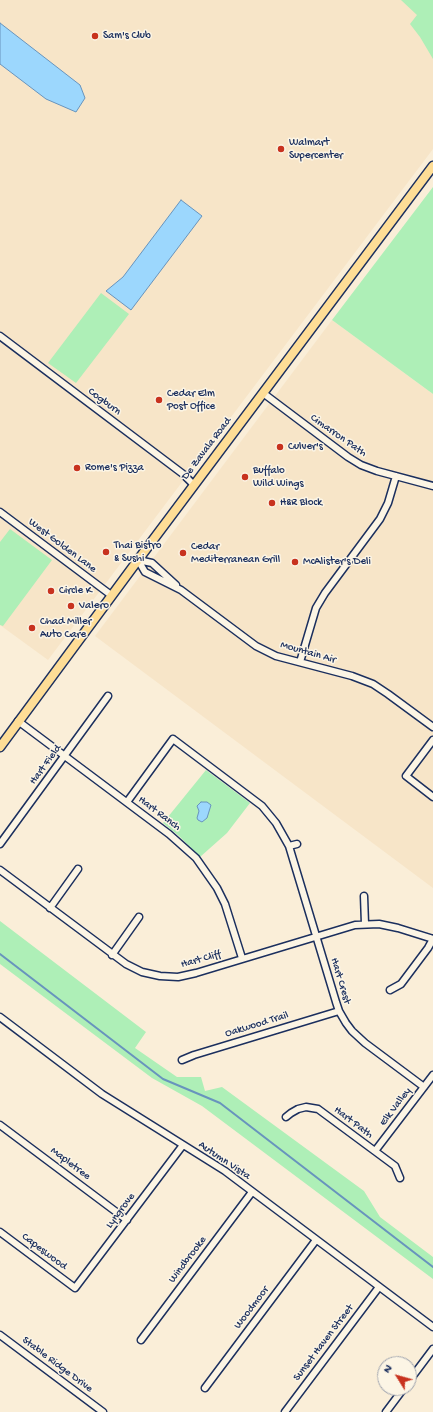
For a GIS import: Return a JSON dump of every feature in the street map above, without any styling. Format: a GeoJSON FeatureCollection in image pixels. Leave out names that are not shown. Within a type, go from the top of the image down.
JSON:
{"type":"FeatureCollection","features":[{"type":"Feature","properties":{"kind":"main road","name":"De Zavala Road"},"geometry":{"type":"LineString","coordinates":[[0,747],[111,595],[433,166]]}},
{"type":"Feature","properties":{"kind":"street","name":"Cogburn"},"geometry":{"type":"LineString","coordinates":[[0,336],[183,474],[194,485]]}},
{"type":"Feature","properties":{"kind":"street","name":"Cimarron Path"},"geometry":{"type":"LineString","coordinates":[[263,393],[356,462],[369,468],[433,486]]}},
{"type":"Feature","properties":{"kind":"street"},"geometry":{"type":"LineString","coordinates":[[300,662],[316,608],[325,593],[380,519],[388,503],[396,476]]}},
{"type":"Feature","properties":{"kind":"street","name":"West Golden Lane"},"geometry":{"type":"LineString","coordinates":[[0,512],[111,595]]}},
{"type":"Feature","properties":{"kind":"street","name":"Mountain Air"},"geometry":{"type":"LineString","coordinates":[[138,560],[145,572],[181,590]]}},
{"type":"Feature","properties":{"kind":"street","name":"Mountain Air"},"geometry":{"type":"LineString","coordinates":[[138,560],[152,563],[181,590],[256,646],[277,656],[352,676],[373,684],[433,727]]}},
{"type":"Feature","properties":{"kind":"street","name":"Hart Field"},"geometry":{"type":"LineString","coordinates":[[0,844],[108,696]]}},
{"type":"Feature","properties":{"kind":"street","name":"Hart Ranch"},"geometry":{"type":"LineString","coordinates":[[18,721],[183,845],[207,872],[217,888],[225,904],[242,958]]}},
{"type":"Feature","properties":{"kind":"street","name":"Hart Crest"},"geometry":{"type":"LineString","coordinates":[[127,802],[174,739],[262,806],[276,823],[289,846],[339,1011],[352,1031],[365,1043],[424,1087]]}},
{"type":"Feature","properties":{"kind":"street"},"geometry":{"type":"LineString","coordinates":[[433,740],[406,776],[433,797]]}},
{"type":"Feature","properties":{"kind":"street"},"geometry":{"type":"LineString","coordinates":[[289,846],[297,844]]}},
{"type":"Feature","properties":{"kind":"street"},"geometry":{"type":"LineString","coordinates":[[50,908],[78,869]]}},
{"type":"Feature","properties":{"kind":"street","name":"Hart Cliff"},"geometry":{"type":"LineString","coordinates":[[0,870],[126,964],[142,972],[169,977],[196,973],[341,928],[365,924],[379,924],[398,928],[433,939]]}},
{"type":"Feature","properties":{"kind":"street"},"geometry":{"type":"LineString","coordinates":[[364,896],[365,924]]}},
{"type":"Feature","properties":{"kind":"street"},"geometry":{"type":"LineString","coordinates":[[112,955],[140,917]]}},
{"type":"Feature","properties":{"kind":"street"},"geometry":{"type":"LineString","coordinates":[[390,990],[401,984],[433,939]]}},
{"type":"Feature","properties":{"kind":"street","name":"Oakwood Trail"},"geometry":{"type":"LineString","coordinates":[[182,1060],[339,1011]]}},
{"type":"Feature","properties":{"kind":"street","name":"Autumn Vista"},"geometry":{"type":"LineString","coordinates":[[0,1017],[102,1094],[225,1171],[433,1327]]}},
{"type":"Feature","properties":{"kind":"street","name":"Elk Valley"},"geometry":{"type":"LineString","coordinates":[[375,1151],[433,1075]]}},
{"type":"Feature","properties":{"kind":"street","name":"Hart Path"},"geometry":{"type":"LineString","coordinates":[[286,1117],[291,1112],[298,1109],[306,1107],[318,1109],[395,1166],[400,1178]]}},
{"type":"Feature","properties":{"kind":"street","name":"Mapletree"},"geometry":{"type":"LineString","coordinates":[[0,1125],[127,1220]]}},
{"type":"Feature","properties":{"kind":"street","name":"Lyngrove"},"geometry":{"type":"LineString","coordinates":[[75,1288],[183,1145]]}},
{"type":"Feature","properties":{"kind":"street","name":"Windbrooke"},"geometry":{"type":"LineString","coordinates":[[141,1340],[252,1192]]}},
{"type":"Feature","properties":{"kind":"street","name":"Capeswood"},"geometry":{"type":"LineString","coordinates":[[0,1232],[75,1288]]}},
{"type":"Feature","properties":{"kind":"street","name":"Woodmoor"},"geometry":{"type":"LineString","coordinates":[[205,1388],[316,1240]]}},
{"type":"Feature","properties":{"kind":"street","name":"Sunset Haven Street"},"geometry":{"type":"LineString","coordinates":[[285,1412],[379,1287]]}},
{"type":"Feature","properties":{"kind":"street","name":"Stable Ridge Drive"},"geometry":{"type":"LineString","coordinates":[[0,1335],[103,1412]]}},
{"type":"Feature","properties":{"kind":"street"},"geometry":{"type":"LineString","coordinates":[[417,1370],[433,1349]]}},
{"type":"Feature","properties":{"kind":"street"},"geometry":{"type":"LineString","coordinates":[[386,1412],[398,1396]]}},
{"type":"Feature","properties":{"kind":"shaded area"},"geometry":{"type":"Polygon","coordinates":[[[0,0],[433,0],[433,149],[48,660],[0,625],[0,0]]]}},
{"type":"Feature","properties":{"kind":"shaded area"},"geometry":{"type":"Polygon","coordinates":[[[332,320],[433,394],[433,888],[95,636],[332,320]]]}},
{"type":"Feature","properties":{"kind":"green space"},"geometry":{"type":"Polygon","coordinates":[[[401,0],[433,0],[433,59],[420,37],[410,24],[417,15],[401,0]]]}},
{"type":"Feature","properties":{"kind":"green space"},"geometry":{"type":"Polygon","coordinates":[[[433,187],[433,394],[332,320],[433,187]]]}},
{"type":"Feature","properties":{"kind":"green space"},"geometry":{"type":"Polygon","coordinates":[[[101,293],[129,314],[76,383],[48,363],[101,293]]]}},
{"type":"Feature","properties":{"kind":"green space"},"geometry":{"type":"Polygon","coordinates":[[[10,529],[52,560],[3,626],[0,625],[0,542],[10,529]]]}},
{"type":"Feature","properties":{"kind":"green space"},"geometry":{"type":"Polygon","coordinates":[[[206,770],[250,803],[227,833],[200,857],[179,836],[163,823],[206,770]]]}},
{"type":"Feature","properties":{"kind":"green space"},"geometry":{"type":"Polygon","coordinates":[[[0,921],[146,1032],[135,1048],[177,1077],[201,1077],[205,1091],[222,1087],[364,1191],[380,1217],[433,1257],[433,1279],[202,1106],[152,1078],[0,964],[0,921]]]}},
{"type":"Feature","properties":{"kind":"water"},"geometry":{"type":"Polygon","coordinates":[[[0,23],[80,85],[85,98],[76,112],[46,99],[0,64],[0,23]]]}},
{"type":"Feature","properties":{"kind":"water"},"geometry":{"type":"Polygon","coordinates":[[[181,200],[202,216],[131,310],[106,291],[123,277],[181,200]]]}},
{"type":"Feature","properties":{"kind":"water"},"geometry":{"type":"Polygon","coordinates":[[[201,802],[207,802],[211,805],[207,818],[202,822],[197,818],[199,811],[197,806],[201,802]]]}},
{"type":"Feature","properties":{"kind":"waterway"},"geometry":{"type":"LineString","coordinates":[[0,954],[163,1079],[220,1103],[433,1267]]}},
{"type":"Feature","properties":{"kind":"place","name":"Sam's Club"},"geometry":{"type":"Point","coordinates":[95,36]}},
{"type":"Feature","properties":{"kind":"place","name":"Walmart Supercenter"},"geometry":{"type":"Point","coordinates":[281,149]}},
{"type":"Feature","properties":{"kind":"place","name":"Cedar Elm Post Office"},"geometry":{"type":"Point","coordinates":[159,400]}},
{"type":"Feature","properties":{"kind":"place","name":"Culver's"},"geometry":{"type":"Point","coordinates":[280,447]}},
{"type":"Feature","properties":{"kind":"place","name":"Rome's Pizza"},"geometry":{"type":"Point","coordinates":[77,468]}},
{"type":"Feature","properties":{"kind":"place","name":"Buffalo Wild Wings"},"geometry":{"type":"Point","coordinates":[245,477]}},
{"type":"Feature","properties":{"kind":"place","name":"H&R Block"},"geometry":{"type":"Point","coordinates":[272,503]}},
{"type":"Feature","properties":{"kind":"place","name":"Thai Bistro & Sushi"},"geometry":{"type":"Point","coordinates":[106,552]}},
{"type":"Feature","properties":{"kind":"place","name":"Cedar Mediterranean Grill"},"geometry":{"type":"Point","coordinates":[183,553]}},
{"type":"Feature","properties":{"kind":"place","name":"McAlister's Deli"},"geometry":{"type":"Point","coordinates":[295,562]}},
{"type":"Feature","properties":{"kind":"place","name":"Circle K"},"geometry":{"type":"Point","coordinates":[51,591]}},
{"type":"Feature","properties":{"kind":"place","name":"Valero"},"geometry":{"type":"Point","coordinates":[71,606]}},
{"type":"Feature","properties":{"kind":"place","name":"Chad Miller Auto Care"},"geometry":{"type":"Point","coordinates":[32,628]}}]}
